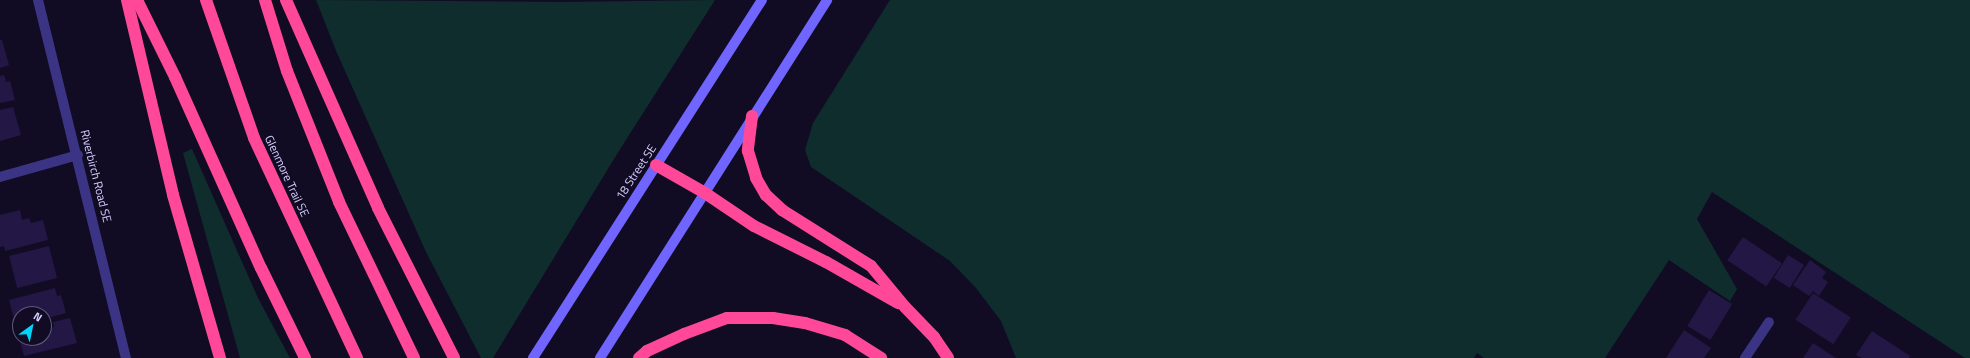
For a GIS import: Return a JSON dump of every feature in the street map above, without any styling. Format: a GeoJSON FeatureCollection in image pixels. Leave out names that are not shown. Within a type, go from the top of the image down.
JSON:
{"type":"FeatureCollection","features":[{"type":"Feature","properties":{"kind":"highway"},"geometry":{"type":"LineString","coordinates":[[127,0],[173,195],[220,358]]}},
{"type":"Feature","properties":{"kind":"highway"},"geometry":{"type":"LineString","coordinates":[[137,0],[175,77],[261,268],[305,358]]}},
{"type":"Feature","properties":{"kind":"highway","name":"Glenmore Trail SE"},"geometry":{"type":"LineString","coordinates":[[206,0],[254,138],[357,358]]}},
{"type":"Feature","properties":{"kind":"highway"},"geometry":{"type":"LineString","coordinates":[[264,0],[287,71],[339,202],[414,358]]}},
{"type":"Feature","properties":{"kind":"highway"},"geometry":{"type":"LineString","coordinates":[[286,0],[378,208],[454,358]]}},
{"type":"Feature","properties":{"kind":"highway"},"geometry":{"type":"LineString","coordinates":[[752,116],[748,150],[756,178],[766,195],[782,210],[871,266],[905,307],[934,337],[948,358]]}},
{"type":"Feature","properties":{"kind":"highway"},"geometry":{"type":"LineString","coordinates":[[656,165],[704,193],[754,226],[826,262],[905,307]]}},
{"type":"Feature","properties":{"kind":"highway"},"geometry":{"type":"LineString","coordinates":[[639,358],[647,351],[684,334],[727,318],[773,318],[805,323],[845,335],[881,358]]}},
{"type":"Feature","properties":{"kind":"street","name":"Riverbirch Road SE"},"geometry":{"type":"LineString","coordinates":[[38,0],[78,155],[126,358]]}},
{"type":"Feature","properties":{"kind":"street","name":"18 Street SE"},"geometry":{"type":"LineString","coordinates":[[532,358],[762,0]]}},
{"type":"Feature","properties":{"kind":"street"},"geometry":{"type":"LineString","coordinates":[[600,358],[752,116],[827,0]]}},
{"type":"Feature","properties":{"kind":"street"},"geometry":{"type":"LineString","coordinates":[[0,177],[78,155]]}},
{"type":"Feature","properties":{"kind":"street"},"geometry":{"type":"LineString","coordinates":[[1745,358],[1769,322]]}},
{"type":"Feature","properties":{"kind":"green space"},"geometry":{"type":"Polygon","coordinates":[[[316,0],[562,2],[715,0],[617,154],[493,358],[481,358],[426,252],[337,53],[316,0]]]}},
{"type":"Feature","properties":{"kind":"green space"},"geometry":{"type":"Polygon","coordinates":[[[890,0],[1970,0],[1970,358],[1965,358],[1712,192],[1697,219],[1737,289],[1730,301],[1669,260],[1605,358],[1484,358],[1477,353],[1474,358],[1016,358],[1001,321],[976,288],[950,261],[811,167],[805,150],[813,123],[890,0]]]}},
{"type":"Feature","properties":{"kind":"green space"},"geometry":{"type":"Polygon","coordinates":[[[192,149],[258,298],[290,358],[240,358],[183,153],[192,149]]]}},
{"type":"Feature","properties":{"kind":"building"},"geometry":{"type":"Polygon","coordinates":[[[0,40],[2,40],[9,65],[0,68],[0,40]]]}},
{"type":"Feature","properties":{"kind":"building"},"geometry":{"type":"Polygon","coordinates":[[[4,75],[6,82],[10,81],[15,100],[0,103],[0,76],[4,75]]]}},
{"type":"Feature","properties":{"kind":"building"},"geometry":{"type":"Polygon","coordinates":[[[13,107],[21,135],[0,141],[0,110],[13,107]]]}},
{"type":"Feature","properties":{"kind":"building"},"geometry":{"type":"Polygon","coordinates":[[[20,210],[22,220],[29,218],[31,223],[43,220],[48,240],[5,251],[4,246],[0,247],[0,215],[20,210]]]}},
{"type":"Feature","properties":{"kind":"building"},"geometry":{"type":"Polygon","coordinates":[[[1743,237],[1782,263],[1766,286],[1727,260],[1743,237]]]}},
{"type":"Feature","properties":{"kind":"building"},"geometry":{"type":"Polygon","coordinates":[[[49,246],[57,278],[17,288],[9,256],[49,246]]]}},
{"type":"Feature","properties":{"kind":"building"},"geometry":{"type":"Polygon","coordinates":[[[1788,255],[1804,265],[1790,288],[1774,278],[1788,255]]]}},
{"type":"Feature","properties":{"kind":"building"},"geometry":{"type":"Polygon","coordinates":[[[1810,260],[1826,272],[1822,278],[1828,282],[1819,296],[1813,291],[1809,296],[1793,285],[1810,260]]]}},
{"type":"Feature","properties":{"kind":"building"},"geometry":{"type":"Polygon","coordinates":[[[55,288],[57,296],[61,295],[66,313],[52,317],[52,306],[12,306],[12,311],[9,300],[55,288]]]}},
{"type":"Feature","properties":{"kind":"building"},"geometry":{"type":"Polygon","coordinates":[[[1709,290],[1732,304],[1711,340],[1687,326],[1709,290]]]}},
{"type":"Feature","properties":{"kind":"building"},"geometry":{"type":"Polygon","coordinates":[[[1813,293],[1851,318],[1833,344],[1796,320],[1813,293]]]}},
{"type":"Feature","properties":{"kind":"building"},"geometry":{"type":"Polygon","coordinates":[[[70,318],[77,343],[24,356],[21,346],[52,346],[52,327],[54,327],[53,322],[70,318]]]}},
{"type":"Feature","properties":{"kind":"building"},"geometry":{"type":"Polygon","coordinates":[[[1684,330],[1711,348],[1704,358],[1666,358],[1684,330]]]}},
{"type":"Feature","properties":{"kind":"building"},"geometry":{"type":"Polygon","coordinates":[[[1872,331],[1910,356],[1909,358],[1862,358],[1856,355],[1872,331]]]}},
{"type":"Feature","properties":{"kind":"building"},"geometry":{"type":"Polygon","coordinates":[[[1813,343],[1836,358],[1803,358],[1813,343]]]}}]}
